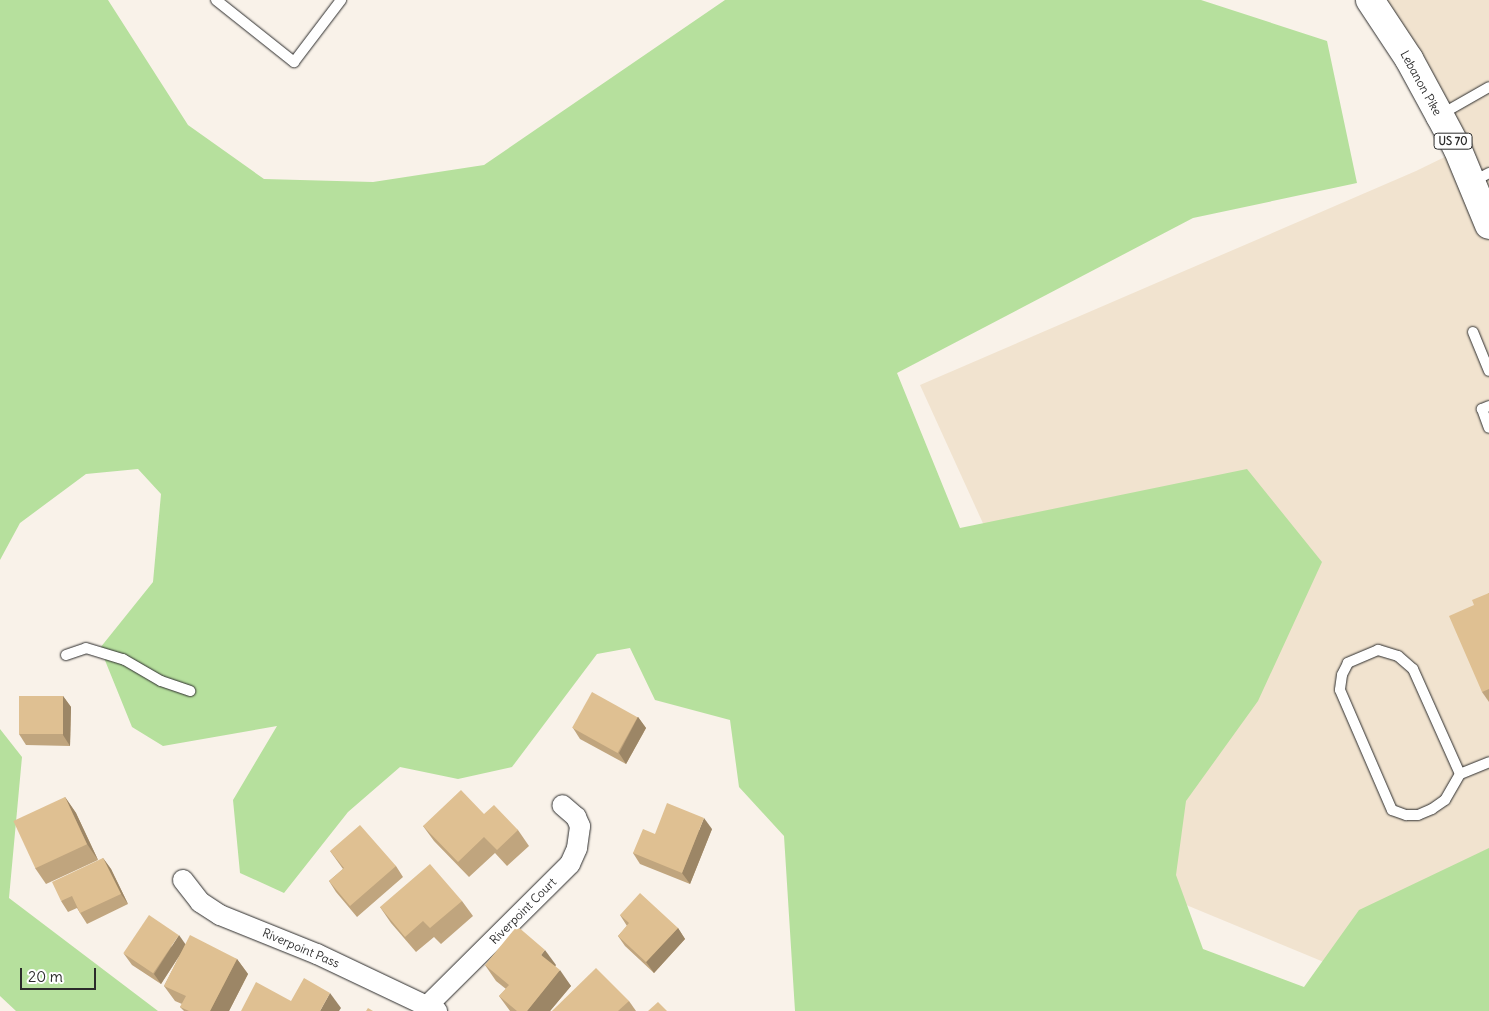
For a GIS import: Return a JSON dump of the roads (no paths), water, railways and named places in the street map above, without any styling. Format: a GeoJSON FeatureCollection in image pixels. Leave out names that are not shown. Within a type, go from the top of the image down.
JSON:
{"type":"FeatureCollection","features":[{"type":"Feature","properties":{"kind":"main road","name":"Lebanon Pike"},"geometry":{"type":"LineString","coordinates":[[1370,0],[1409,59],[1440,116],[1480,178],[1489,226]]}},
{"type":"Feature","properties":{"kind":"street","name":"Riverpoint Court"},"geometry":{"type":"LineString","coordinates":[[432,1008],[570,864],[577,848],[580,826],[576,817],[562,805]]}},
{"type":"Feature","properties":{"kind":"street","name":"Riverpoint Pass"},"geometry":{"type":"LineString","coordinates":[[183,880],[200,902],[220,915],[317,954],[432,1008]]}},
{"type":"Feature","properties":{"kind":"lane"},"geometry":{"type":"LineString","coordinates":[[216,0],[294,62],[341,0]]}},
{"type":"Feature","properties":{"kind":"lane"},"geometry":{"type":"LineString","coordinates":[[1440,116],[1489,87]]}},
{"type":"Feature","properties":{"kind":"lane"},"geometry":{"type":"LineString","coordinates":[[1473,332],[1489,371]]}},
{"type":"Feature","properties":{"kind":"lane"},"geometry":{"type":"LineString","coordinates":[[1489,406],[1482,409],[1489,428]]}},
{"type":"Feature","properties":{"kind":"lane"},"geometry":{"type":"LineString","coordinates":[[66,655],[86,648],[123,659],[161,681],[190,691]]}},
{"type":"Feature","properties":{"kind":"lane"},"geometry":{"type":"LineString","coordinates":[[1460,774],[1413,669],[1398,656],[1378,650],[1348,663],[1342,675],[1340,690],[1392,810],[1406,815],[1418,815],[1432,809],[1445,800],[1460,774],[1489,762]]}}]}
